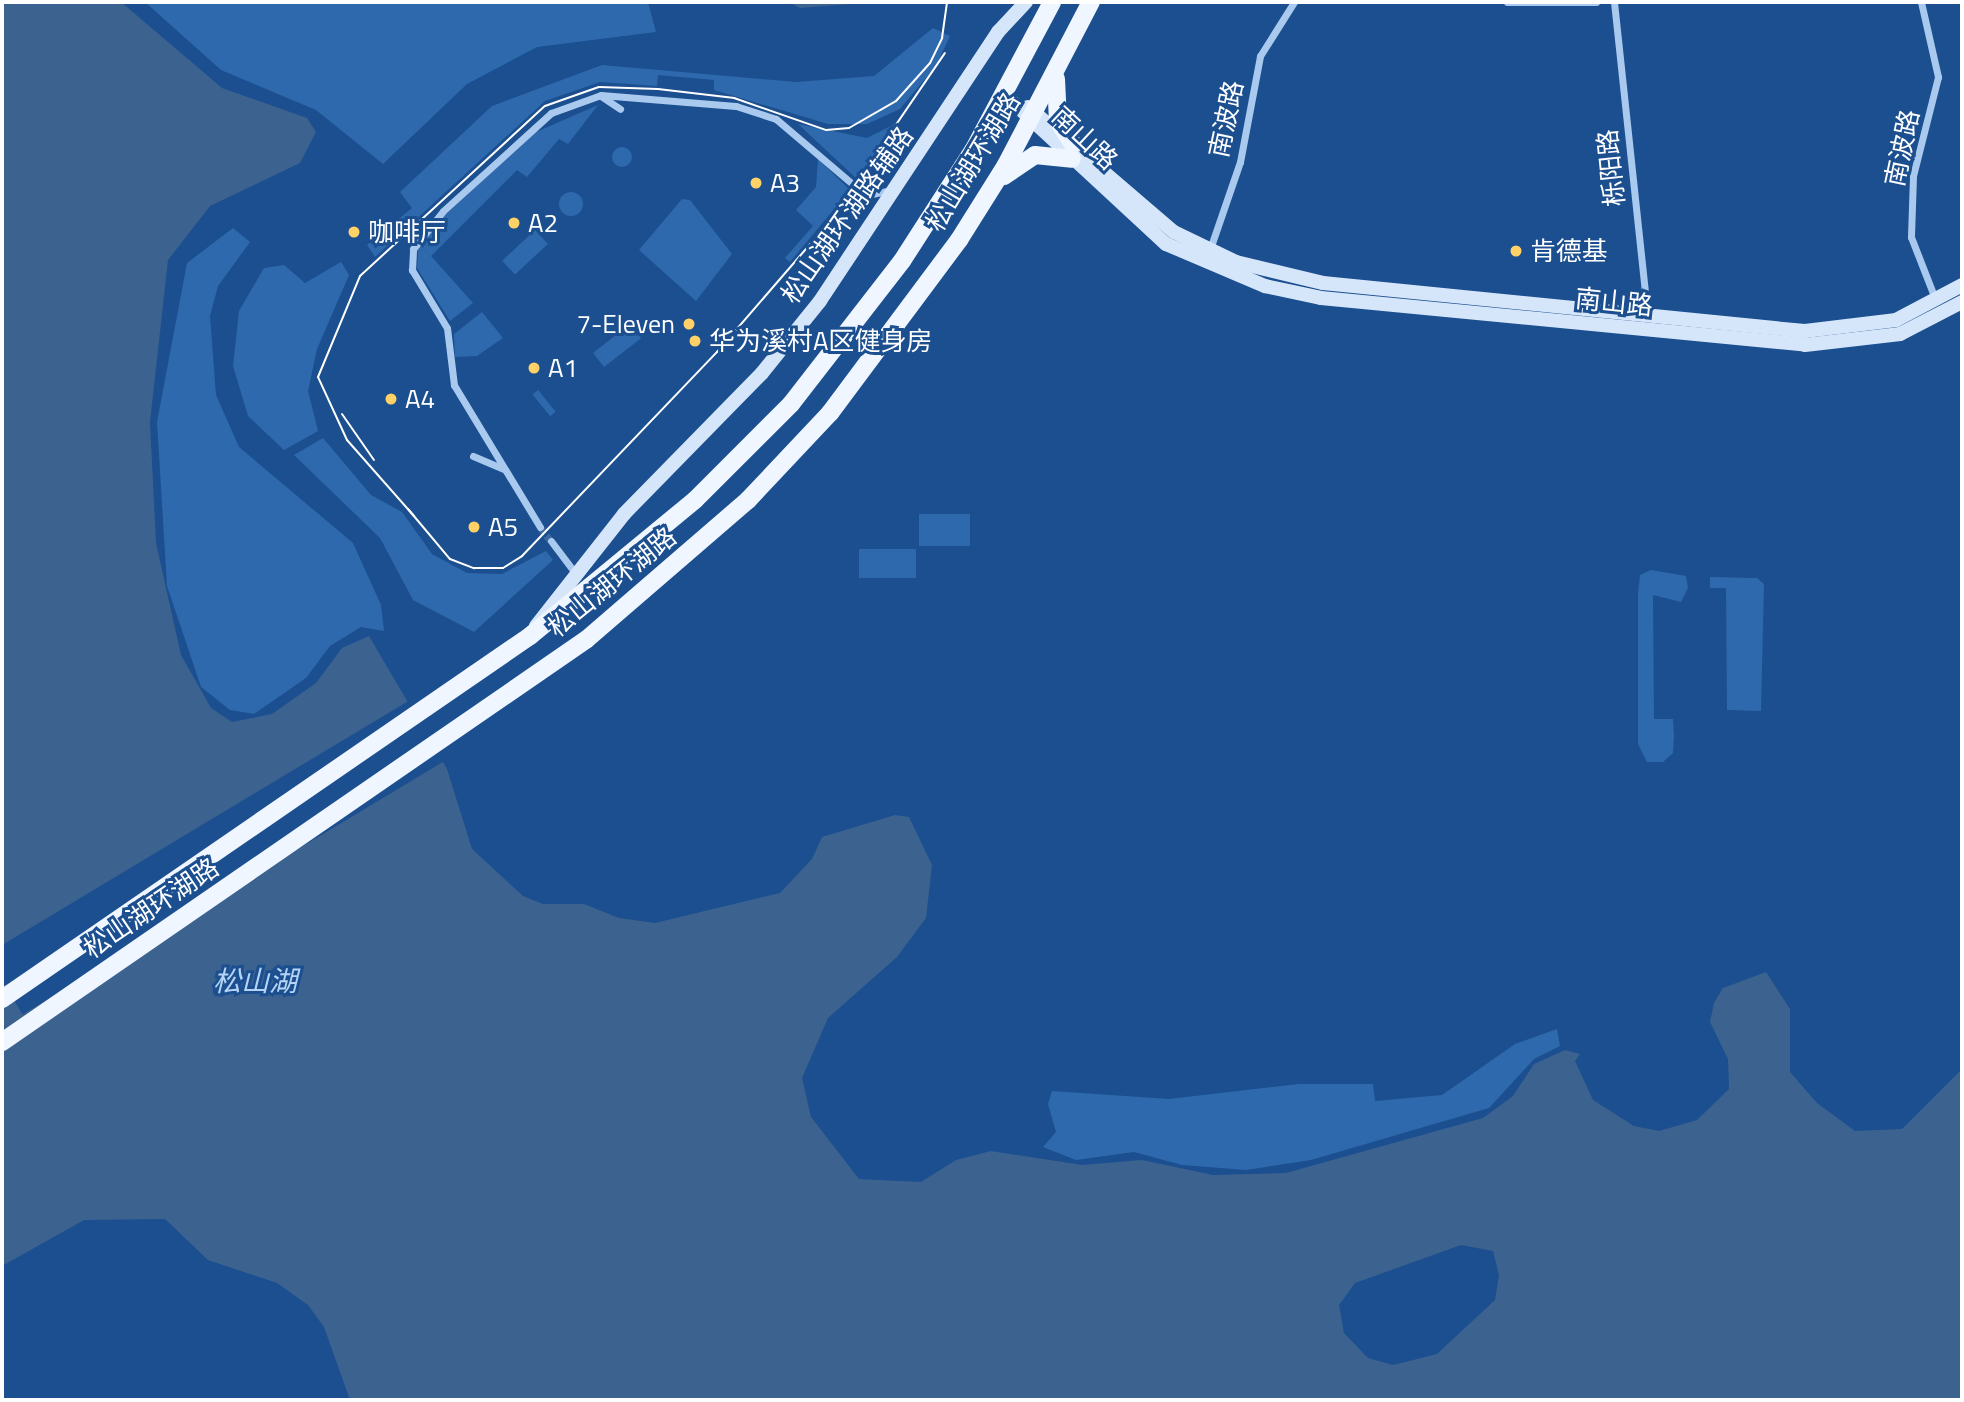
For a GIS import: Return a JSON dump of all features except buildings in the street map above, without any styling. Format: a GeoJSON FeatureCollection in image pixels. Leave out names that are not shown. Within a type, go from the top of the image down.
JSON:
{"type":"FeatureCollection","features":[{"type":"Feature","properties":{"kind":"main road","name":"松山湖环湖路辅路"},"geometry":{"type":"LineString","coordinates":[[530,636],[575,573],[762,373],[901,185],[998,32],[1026,2]]}},
{"type":"Feature","properties":{"kind":"main road","name":"松山湖环湖路"},"geometry":{"type":"LineString","coordinates":[[2,999],[450,693],[530,636],[648,544],[791,404],[902,261],[1005,95],[1052,2]]}},
{"type":"Feature","properties":{"kind":"main road","name":"松山湖环湖路"},"geometry":{"type":"LineString","coordinates":[[2,1042],[469,723],[674,568],[790,457],[899,325],[994,185],[1091,2]]}},
{"type":"Feature","properties":{"kind":"main road"},"geometry":{"type":"LineString","coordinates":[[994,185],[1035,155],[1073,151],[1056,113],[1059,66]]}},
{"type":"Feature","properties":{"kind":"main road","name":"南山路"},"geometry":{"type":"LineString","coordinates":[[1005,95],[1033,115],[1149,213],[1209,250],[1323,284],[1845,345],[1900,334],[1962,302]]}},
{"type":"Feature","properties":{"kind":"main road","name":"南山路"},"geometry":{"type":"LineString","coordinates":[[1073,151],[1166,244],[1265,286],[1647,323],[1844,331],[1896,320],[1937,302],[1962,285]]}},
{"type":"Feature","properties":{"kind":"street","name":"南波路"},"geometry":{"type":"LineString","coordinates":[[1209,250],[1240,162],[1260,56],[1294,2]]}},
{"type":"Feature","properties":{"kind":"street"},"geometry":{"type":"LineString","coordinates":[[1507,2],[1595,2]]}},
{"type":"Feature","properties":{"kind":"street","name":"栎阳路"},"geometry":{"type":"LineString","coordinates":[[1614,2],[1647,323]]}},
{"type":"Feature","properties":{"kind":"street","name":"南波路"},"geometry":{"type":"LineString","coordinates":[[1921,2],[1938,77],[1913,176],[1911,237],[1937,302]]}},
{"type":"Feature","properties":{"kind":"street"},"geometry":{"type":"LineString","coordinates":[[601,95],[620,109]]}},
{"type":"Feature","properties":{"kind":"street"},"geometry":{"type":"LineString","coordinates":[[540,527],[454,385],[447,328],[412,270],[413,249],[443,211],[551,113],[601,95],[736,106],[776,119],[857,188],[872,194],[901,185]]}},
{"type":"Feature","properties":{"kind":"street"},"geometry":{"type":"LineString","coordinates":[[472,456],[504,469]]}},
{"type":"Feature","properties":{"kind":"street"},"geometry":{"type":"LineString","coordinates":[[551,541],[575,573]]}},
{"type":"Feature","properties":{"kind":"shaded area"},"geometry":{"type":"Polygon","coordinates":[[[145,2],[648,2],[656,32],[537,47],[467,84],[383,164],[316,110],[221,70],[145,2]]]}},
{"type":"Feature","properties":{"kind":"shaded area"},"geometry":{"type":"Polygon","coordinates":[[[933,28],[950,36],[936,66],[900,109],[867,124],[828,124],[714,90],[714,80],[658,75],[657,86],[600,82],[545,101],[375,257],[367,245],[412,208],[400,192],[492,106],[602,65],[796,82],[874,76],[933,28]]]}},
{"type":"Feature","properties":{"kind":"shaded area"},"geometry":{"type":"Polygon","coordinates":[[[598,105],[568,144],[559,139],[527,177],[517,170],[431,256],[473,303],[450,321],[417,268],[418,250],[429,230],[534,133],[598,105]]]}},
{"type":"Feature","properties":{"kind":"shaded area"},"geometry":{"type":"Polygon","coordinates":[[[899,122],[857,179],[798,124],[867,138],[899,122]]]}},
{"type":"Feature","properties":{"kind":"shaded area"},"geometry":{"type":"Polygon","coordinates":[[[622,147],[629,150],[632,157],[629,164],[622,167],[615,164],[612,157],[615,150],[622,147]]]}},
{"type":"Feature","properties":{"kind":"shaded area"},"geometry":{"type":"Polygon","coordinates":[[[818,159],[850,190],[790,262],[785,258],[813,226],[796,210],[816,187],[818,159]]]}},
{"type":"Feature","properties":{"kind":"shaded area"},"geometry":{"type":"Polygon","coordinates":[[[571,192],[582,199],[583,204],[576,215],[571,216],[560,209],[559,204],[566,193],[571,192]]]}},
{"type":"Feature","properties":{"kind":"shaded area"},"geometry":{"type":"Polygon","coordinates":[[[682,199],[690,200],[732,254],[696,301],[639,250],[682,199]]]}},
{"type":"Feature","properties":{"kind":"shaded area"},"geometry":{"type":"Polygon","coordinates":[[[233,228],[250,242],[218,286],[210,316],[216,395],[239,447],[353,543],[381,605],[384,631],[361,627],[330,646],[306,678],[254,714],[230,710],[201,687],[167,586],[157,422],[187,263],[233,228]]]}},
{"type":"Feature","properties":{"kind":"shaded area"},"geometry":{"type":"Polygon","coordinates":[[[535,230],[548,244],[515,275],[502,261],[535,230]]]}},
{"type":"Feature","properties":{"kind":"shaded area"},"geometry":{"type":"Polygon","coordinates":[[[341,262],[349,275],[317,349],[308,391],[318,431],[284,450],[248,416],[233,366],[239,311],[264,268],[284,265],[305,283],[341,262]]]}},
{"type":"Feature","properties":{"kind":"shaded area"},"geometry":{"type":"Polygon","coordinates":[[[482,312],[503,338],[477,356],[455,357],[454,334],[482,312]]]}},
{"type":"Feature","properties":{"kind":"shaded area"},"geometry":{"type":"Polygon","coordinates":[[[630,324],[641,338],[604,367],[593,353],[630,324]]]}},
{"type":"Feature","properties":{"kind":"shaded area"},"geometry":{"type":"Polygon","coordinates":[[[538,390],[556,412],[550,416],[533,394],[538,390]]]}},
{"type":"Feature","properties":{"kind":"shaded area"},"geometry":{"type":"Polygon","coordinates":[[[323,438],[371,495],[402,512],[432,554],[467,573],[502,574],[546,551],[553,560],[474,632],[413,600],[380,538],[294,455],[323,438]]]}},
{"type":"Feature","properties":{"kind":"shaded area"},"geometry":{"type":"Polygon","coordinates":[[[919,514],[970,514],[970,546],[919,546],[919,514]]]}},
{"type":"Feature","properties":{"kind":"shaded area"},"geometry":{"type":"Polygon","coordinates":[[[859,549],[916,549],[916,578],[859,578],[859,549]]]}},
{"type":"Feature","properties":{"kind":"shaded area"},"geometry":{"type":"Polygon","coordinates":[[[1651,570],[1686,576],[1688,588],[1681,602],[1653,595],[1654,719],[1673,719],[1673,753],[1663,762],[1647,762],[1638,744],[1638,594],[1640,575],[1651,570]]]}},
{"type":"Feature","properties":{"kind":"shaded area"},"geometry":{"type":"Polygon","coordinates":[[[1710,577],[1757,578],[1764,584],[1761,711],[1727,710],[1726,588],[1710,588],[1710,577]]]}},
{"type":"Feature","properties":{"kind":"shaded area"},"geometry":{"type":"Polygon","coordinates":[[[1557,1029],[1560,1046],[1534,1059],[1489,1108],[1311,1160],[1246,1170],[1182,1165],[1134,1152],[1076,1160],[1043,1147],[1056,1132],[1048,1104],[1052,1091],[1169,1099],[1299,1084],[1373,1084],[1375,1101],[1442,1095],[1515,1044],[1557,1029]]]}},
{"type":"Feature","properties":{"kind":"water","name":"松山湖"},"geometry":{"type":"Polygon","coordinates":[[[2,2],[121,2],[222,88],[307,118],[316,132],[300,163],[210,206],[168,260],[150,422],[156,543],[181,655],[211,708],[232,722],[272,714],[316,683],[342,648],[369,636],[447,769],[472,849],[523,896],[543,904],[584,904],[619,918],[655,923],[780,893],[812,859],[822,837],[895,815],[909,817],[932,865],[926,918],[897,957],[828,1018],[802,1078],[811,1117],[859,1179],[921,1182],[956,1160],[991,1151],[1082,1165],[1142,1160],[1213,1175],[1286,1173],[1483,1118],[1513,1096],[1534,1064],[1565,1050],[1580,1054],[1575,1061],[1593,1100],[1634,1126],[1659,1131],[1697,1120],[1729,1089],[1728,1059],[1710,1022],[1714,1003],[1723,988],[1766,972],[1790,1009],[1790,1072],[1817,1103],[1855,1131],[1902,1129],[1962,1069],[1962,1400],[350,1400],[324,1327],[308,1305],[277,1283],[208,1260],[165,1219],[84,1220],[2,1266],[2,2]],[[1461,1245],[1355,1283],[1339,1305],[1344,1333],[1368,1358],[1393,1365],[1437,1354],[1495,1300],[1499,1275],[1493,1251],[1461,1245]]]}},
{"type":"Feature","properties":{"kind":"water"},"geometry":{"type":"Polygon","coordinates":[[[789,2],[877,2],[800,8],[789,2]]]}},
{"type":"Feature","properties":{"kind":"pier"},"geometry":{"type":"Polygon","coordinates":[[[410,700],[446,760],[23,1014],[2,980],[2,945],[410,700]]]}},
{"type":"Feature","properties":{"kind":"tunnel"},"geometry":{"type":"LineString","coordinates":[[540,527],[551,541]]}},
{"type":"Feature","properties":{"kind":"tram line"},"geometry":{"type":"LineString","coordinates":[[414,516],[347,440],[318,377],[360,276],[545,106],[599,87],[658,89],[734,98],[826,130],[849,128],[896,101],[930,63],[942,38],[947,2]]}},
{"type":"Feature","properties":{"kind":"tram line"},"geometry":{"type":"LineString","coordinates":[[408,509],[450,559],[474,568],[503,568],[522,556],[717,352],[831,220],[945,53]]}},
{"type":"Feature","properties":{"kind":"tram line"},"geometry":{"type":"LineString","coordinates":[[342,414],[374,460]]}},
{"type":"Feature","properties":{"kind":"place","name":"A3"},"geometry":{"type":"Point","coordinates":[756,183]}},
{"type":"Feature","properties":{"kind":"place","name":"A2"},"geometry":{"type":"Point","coordinates":[514,223]}},
{"type":"Feature","properties":{"kind":"place","name":"咖啡厅"},"geometry":{"type":"Point","coordinates":[354,232]}},
{"type":"Feature","properties":{"kind":"place","name":"肯德基"},"geometry":{"type":"Point","coordinates":[1516,251]}},
{"type":"Feature","properties":{"kind":"place","name":"7-Eleven"},"geometry":{"type":"Point","coordinates":[689,324]}},
{"type":"Feature","properties":{"kind":"place","name":"华为溪村A区健身房"},"geometry":{"type":"Point","coordinates":[695,341]}},
{"type":"Feature","properties":{"kind":"place","name":"A1"},"geometry":{"type":"Point","coordinates":[534,368]}},
{"type":"Feature","properties":{"kind":"place","name":"A4"},"geometry":{"type":"Point","coordinates":[391,399]}},
{"type":"Feature","properties":{"kind":"place","name":"A5"},"geometry":{"type":"Point","coordinates":[474,527]}}]}
